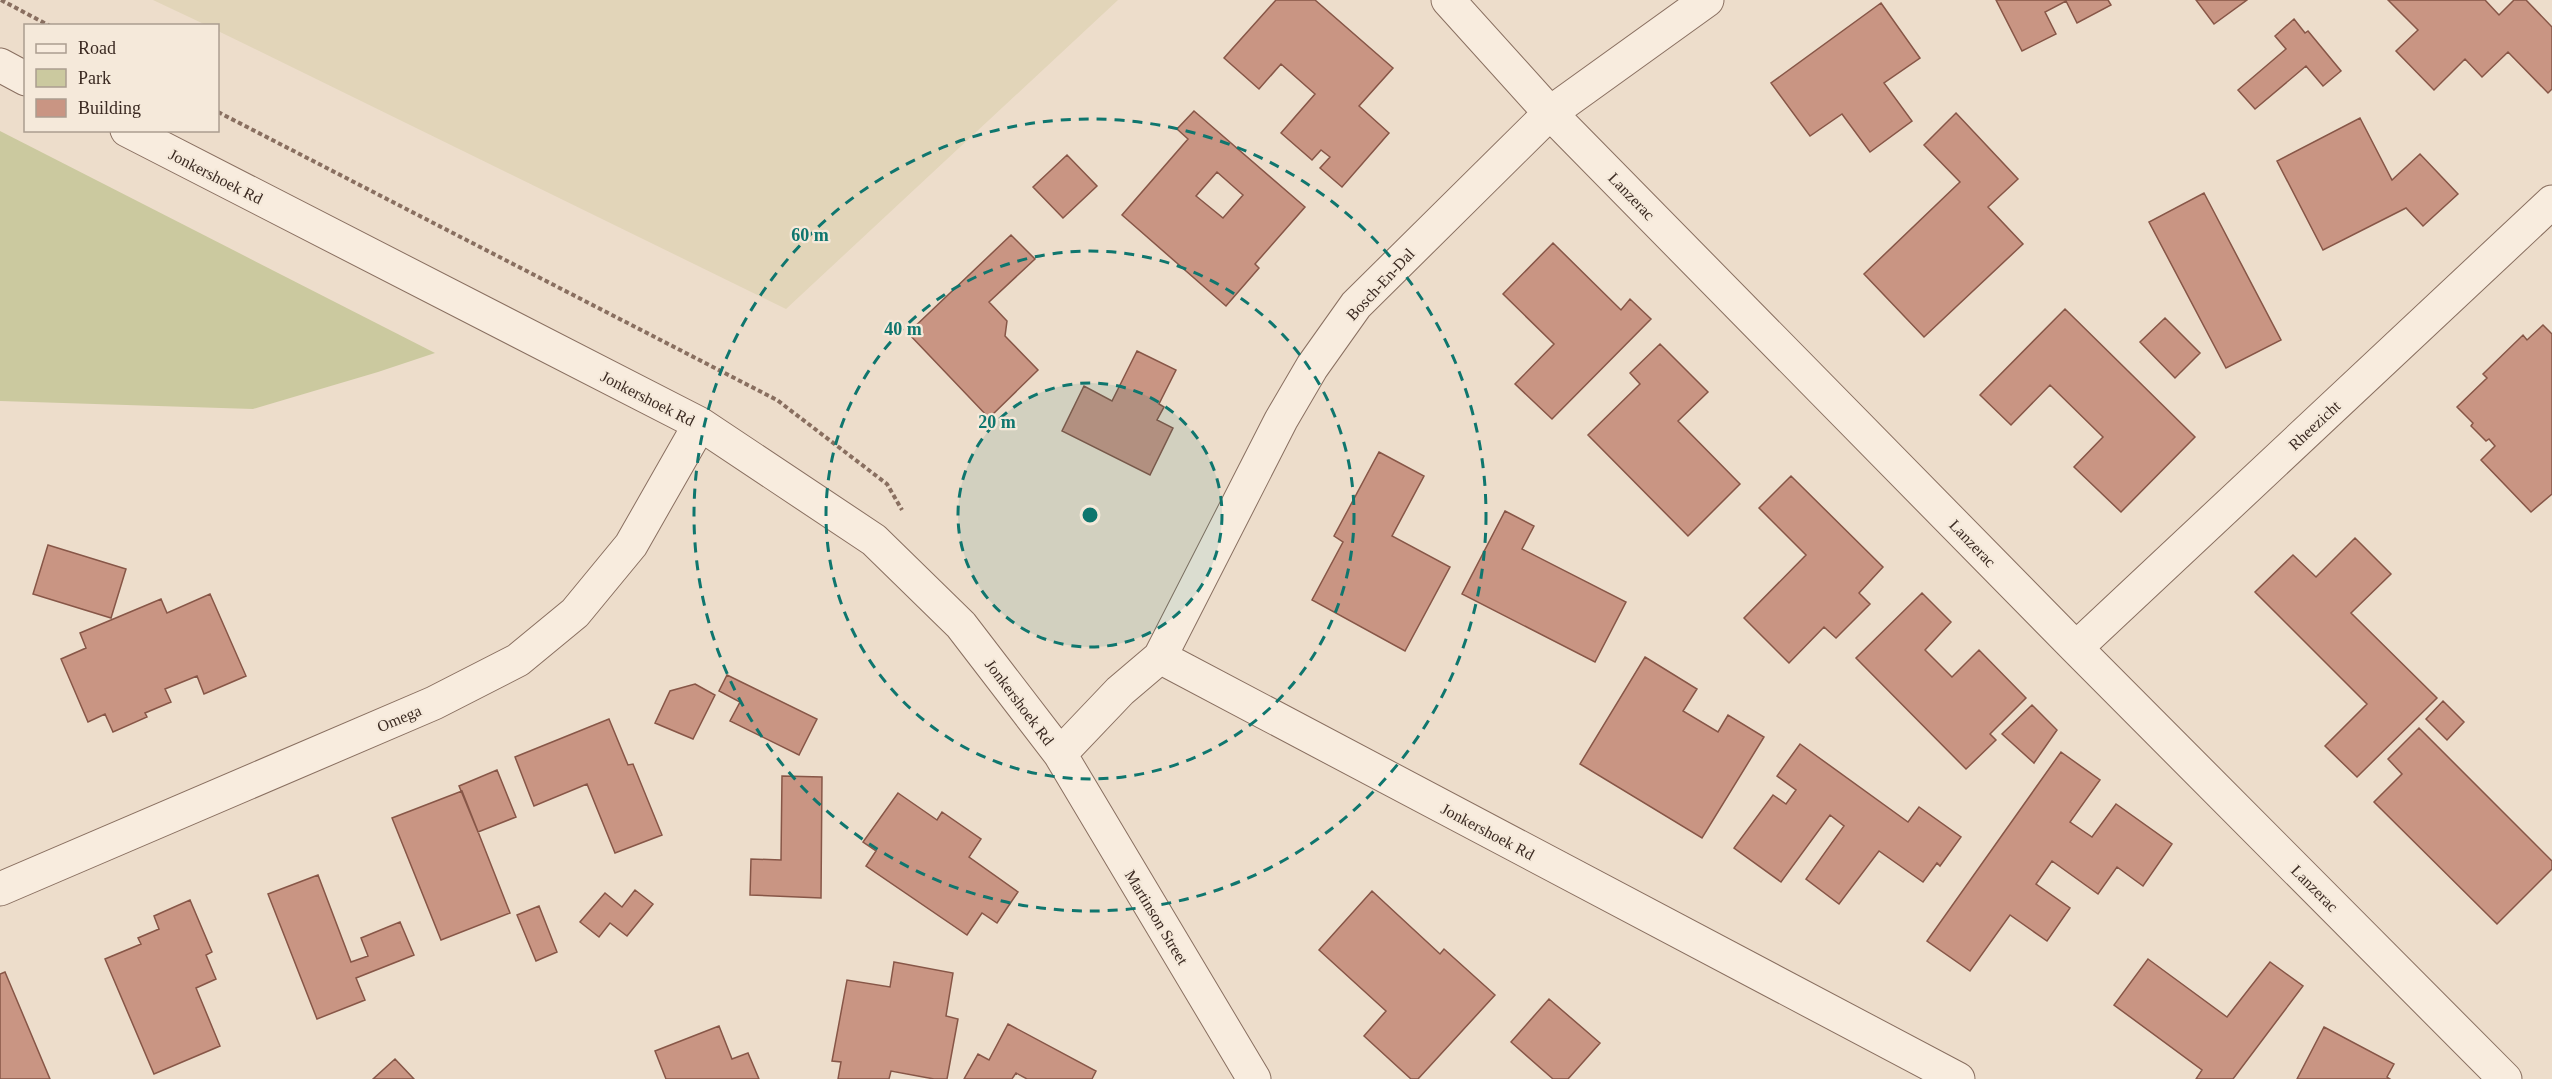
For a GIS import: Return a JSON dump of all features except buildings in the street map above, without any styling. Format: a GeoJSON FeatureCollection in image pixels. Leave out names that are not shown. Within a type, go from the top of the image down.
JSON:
{"type":"FeatureCollection","features":[{"type":"Feature","properties":{"kind":"street","name":"Lanzerac"},"geometry":{"type":"LineString","coordinates":[[1448,0],[1550,113],[2076,648],[2505,1079]]}},
{"type":"Feature","properties":{"kind":"street","name":"Bosch-En-Dal"},"geometry":{"type":"LineString","coordinates":[[1160,657],[1281,420],[1312,367],[1356,305],[1550,113],[1707,0]]}},
{"type":"Feature","properties":{"kind":"street"},"geometry":{"type":"LineString","coordinates":[[0,66],[24,78]]}},
{"type":"Feature","properties":{"kind":"street","name":"Jonkershoek Rd"},"geometry":{"type":"LineString","coordinates":[[131,132],[700,424],[874,540],[962,625],[1060,754],[1120,691],[1160,657],[1958,1079]]}},
{"type":"Feature","properties":{"kind":"street","name":"Rheezicht"},"geometry":{"type":"LineString","coordinates":[[2076,648],[2552,202]]}},
{"type":"Feature","properties":{"kind":"street","name":"Omega"},"geometry":{"type":"LineString","coordinates":[[0,889],[434,703],[518,660],[575,614],[631,545],[700,424]]}},
{"type":"Feature","properties":{"kind":"street","name":"Martinson Street"},"geometry":{"type":"LineString","coordinates":[[1060,754],[1254,1079]]}},
{"type":"Feature","properties":{"kind":"path"},"geometry":{"type":"LineString","coordinates":[[1,0],[46,24]]}},
{"type":"Feature","properties":{"kind":"path"},"geometry":{"type":"LineString","coordinates":[[219,113],[777,400],[887,484],[904,513]]}},
{"type":"Feature","properties":{"kind":"shaded area"},"geometry":{"type":"Polygon","coordinates":[[[153,0],[1118,0],[786,309],[219,31],[219,24],[204,24],[153,0]]]}},
{"type":"Feature","properties":{"kind":"green space"},"geometry":{"type":"Polygon","coordinates":[[[0,131],[435,353],[253,409],[0,401],[0,131]]]}}]}
